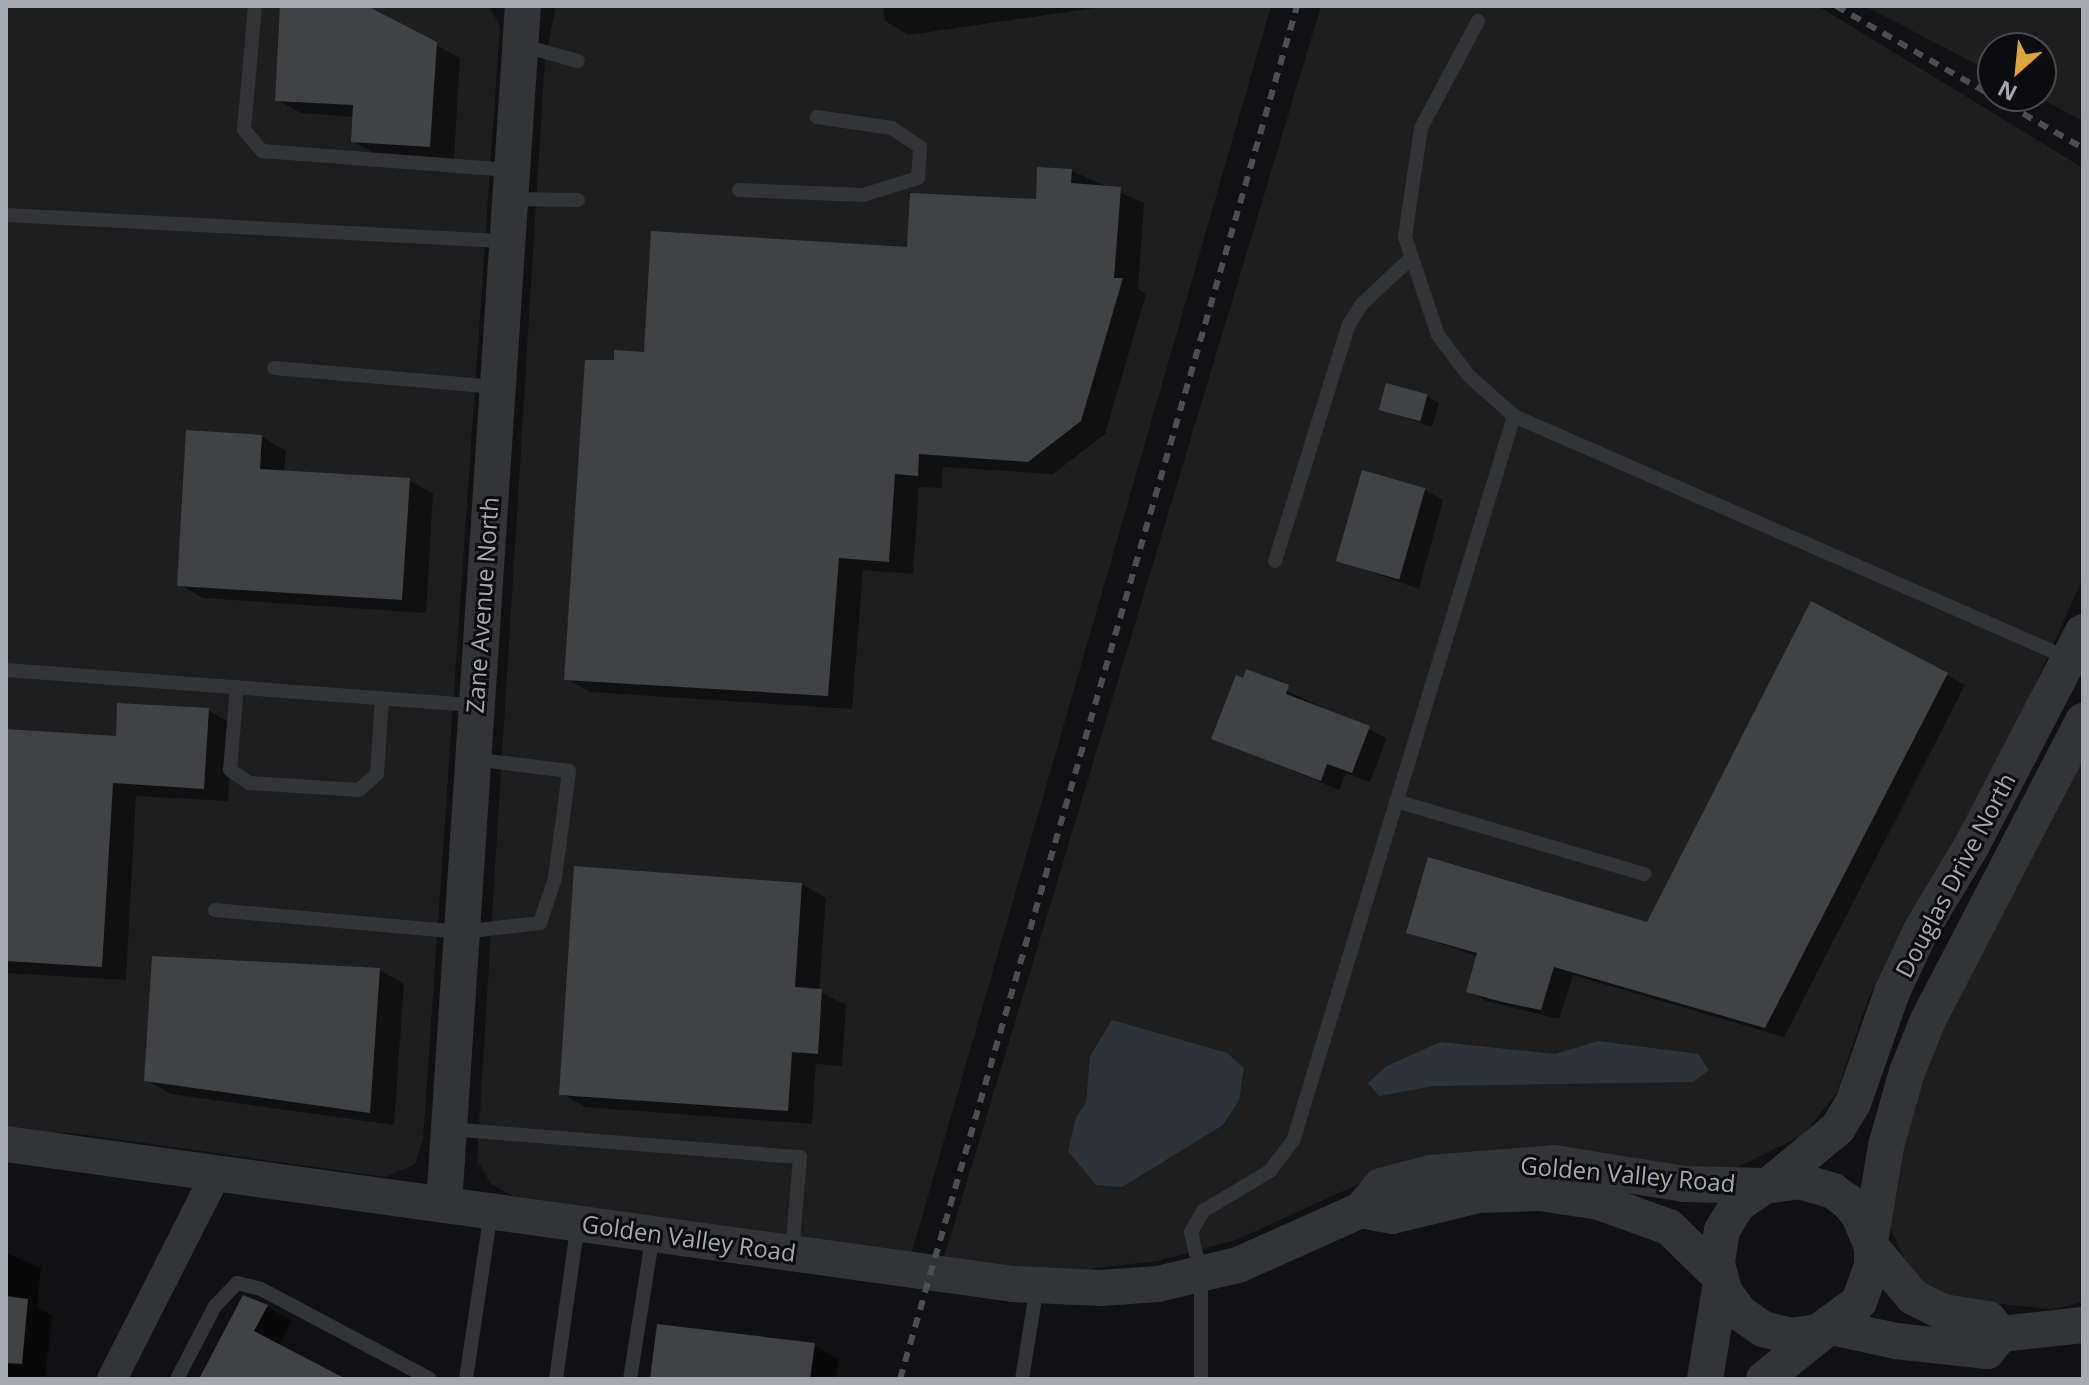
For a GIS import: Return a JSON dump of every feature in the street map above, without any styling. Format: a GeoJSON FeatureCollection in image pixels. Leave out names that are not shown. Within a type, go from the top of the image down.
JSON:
{"type":"FeatureCollection","features":[{"type":"Feature","properties":{"kind":"street","name":"Zane Avenue North"},"geometry":{"type":"LineString","coordinates":[[444,1204],[517,44],[523,6]]}},
{"type":"Feature","properties":{"kind":"street","name":"Douglas Drive North"},"geometry":{"type":"LineString","coordinates":[[1767,1186],[1838,1128],[1853,1103],[1892,992],[1921,930],[1972,845],[2078,652]]}},
{"type":"Feature","properties":{"kind":"street","name":"Douglas Drive North"},"geometry":{"type":"LineString","coordinates":[[1871,1245],[1886,1146],[1907,1072],[1928,1020],[2083,721]]}},
{"type":"Feature","properties":{"kind":"street","name":"Golden Valley Road"},"geometry":{"type":"LineString","coordinates":[[6,1144],[1037,1286],[1101,1288],[1201,1275],[1238,1265],[1361,1210],[1381,1186],[1501,1163],[1554,1163],[1684,1184],[1767,1186]]}},
{"type":"Feature","properties":{"kind":"street"},"geometry":{"type":"LineString","coordinates":[[112,1379],[216,1174]]}},
{"type":"Feature","properties":{"kind":"street"},"geometry":{"type":"LineString","coordinates":[[1705,1379],[1720,1279],[1718,1246],[1729,1217],[1767,1186],[1799,1181],[1833,1191],[1859,1215],[1871,1245],[1913,1297],[1943,1312],[1988,1319],[2001,1334]]}},
{"type":"Feature","properties":{"kind":"street","name":"Golden Valley Road"},"geometry":{"type":"LineString","coordinates":[[1361,1210],[1392,1216],[1478,1195],[1540,1193],[1599,1202],[1669,1227],[1720,1279]]}},
{"type":"Feature","properties":{"kind":"street"},"geometry":{"type":"LineString","coordinates":[[1764,1379],[1859,1302],[1868,1285],[1871,1245]]}},
{"type":"Feature","properties":{"kind":"street"},"geometry":{"type":"LineString","coordinates":[[1720,1279],[1740,1313],[1763,1329],[1791,1336],[1829,1328],[1987,1351],[2001,1334],[2083,1325]]}},
{"type":"Feature","properties":{"kind":"lane"},"geometry":{"type":"LineString","coordinates":[[255,6],[244,130],[262,151],[508,184],[578,200]]}},
{"type":"Feature","properties":{"kind":"lane"},"geometry":{"type":"LineString","coordinates":[[1478,21],[1421,128],[1405,237],[1438,335],[1469,376],[1514,416],[2078,652]]}},
{"type":"Feature","properties":{"kind":"lane"},"geometry":{"type":"LineString","coordinates":[[517,44],[578,61]]}},
{"type":"Feature","properties":{"kind":"lane"},"geometry":{"type":"LineString","coordinates":[[739,190],[863,195],[918,178],[920,147],[892,128],[817,117]]}},
{"type":"Feature","properties":{"kind":"lane"},"geometry":{"type":"LineString","coordinates":[[6,215],[505,241]]}},
{"type":"Feature","properties":{"kind":"lane"},"geometry":{"type":"LineString","coordinates":[[1275,561],[1349,324],[1362,304],[1410,259]]}},
{"type":"Feature","properties":{"kind":"lane"},"geometry":{"type":"LineString","coordinates":[[274,368],[496,387]]}},
{"type":"Feature","properties":{"kind":"lane"},"geometry":{"type":"LineString","coordinates":[[1201,1379],[1201,1275],[1191,1232],[1203,1211],[1270,1171],[1293,1141],[1514,416]]}},
{"type":"Feature","properties":{"kind":"lane"},"geometry":{"type":"LineString","coordinates":[[6,670],[476,705]]}},
{"type":"Feature","properties":{"kind":"lane"},"geometry":{"type":"LineString","coordinates":[[237,687],[230,770],[249,783],[359,790],[377,774],[382,698]]}},
{"type":"Feature","properties":{"kind":"lane"},"geometry":{"type":"LineString","coordinates":[[215,910],[461,932],[540,923],[555,878],[569,771],[472,759]]}},
{"type":"Feature","properties":{"kind":"lane"},"geometry":{"type":"LineString","coordinates":[[1396,801],[1644,874]]}},
{"type":"Feature","properties":{"kind":"lane"},"geometry":{"type":"LineString","coordinates":[[449,1129],[800,1157],[792,1252]]}},
{"type":"Feature","properties":{"kind":"lane"},"geometry":{"type":"LineString","coordinates":[[466,1379],[492,1211]]}},
{"type":"Feature","properties":{"kind":"lane"},"geometry":{"type":"LineString","coordinates":[[556,1379],[578,1223]]}},
{"type":"Feature","properties":{"kind":"lane"},"geometry":{"type":"LineString","coordinates":[[630,1379],[653,1233]]}},
{"type":"Feature","properties":{"kind":"lane"},"geometry":{"type":"LineString","coordinates":[[177,1379],[215,1306],[237,1283],[261,1289],[430,1379]]}},
{"type":"Feature","properties":{"kind":"lane"},"geometry":{"type":"LineString","coordinates":[[1022,1379],[1037,1286]]}},
{"type":"Feature","properties":{"kind":"shaded area"},"geometry":{"type":"Polygon","coordinates":[[[6,6],[489,6],[500,26],[423,1140],[415,1164],[386,1177],[79,1134],[6,1131],[6,6]]]}},
{"type":"Feature","properties":{"kind":"shaded area"},"geometry":{"type":"Polygon","coordinates":[[[556,6],[1271,6],[911,1255],[513,1196],[491,1184],[477,1160],[545,59],[556,6]]]}},
{"type":"Feature","properties":{"kind":"shaded area"},"geometry":{"type":"Polygon","coordinates":[[[1321,6],[1818,6],[1977,103],[1977,112],[1991,112],[2083,168],[2083,578],[1977,814],[1905,921],[1868,1000],[1837,1092],[1803,1135],[1726,1173],[1372,1178],[1236,1240],[1157,1261],[1071,1271],[943,1261],[1321,6]]]}},
{"type":"Feature","properties":{"kind":"shaded area"},"geometry":{"type":"Polygon","coordinates":[[[1865,6],[2083,6],[2083,121],[2057,107],[2057,32],[1977,32],[1977,65],[1865,6]]]}},
{"type":"Feature","properties":{"kind":"shaded area"},"geometry":{"type":"Polygon","coordinates":[[[2083,758],[2083,1302],[2052,1309],[1942,1298],[1913,1277],[1889,1225],[1906,1118],[1941,1029],[2083,758]]]}},
{"type":"Feature","properties":{"kind":"shaded area"},"geometry":{"type":"Polygon","coordinates":[[[1112,1020],[1227,1053],[1244,1068],[1239,1100],[1223,1125],[1122,1187],[1096,1185],[1068,1151],[1076,1117],[1086,1103],[1090,1056],[1112,1020]]]}},
{"type":"Feature","properties":{"kind":"shaded area"},"geometry":{"type":"Polygon","coordinates":[[[1598,1041],[1698,1054],[1709,1070],[1693,1082],[1434,1086],[1379,1096],[1368,1083],[1385,1067],[1440,1042],[1555,1054],[1598,1041]]]}},
{"type":"Feature","properties":{"kind":"building"},"geometry":{"type":"Polygon","coordinates":[[[280,6],[367,6],[437,42],[430,147],[351,142],[353,105],[275,101],[280,6]]]}},
{"type":"Feature","properties":{"kind":"building"},"geometry":{"type":"Polygon","coordinates":[[[1037,167],[1072,169],[1071,183],[1121,187],[1114,278],[1123,278],[1081,421],[1028,462],[919,454],[918,476],[895,474],[889,562],[839,558],[828,696],[564,680],[585,360],[614,360],[614,350],[644,352],[651,231],[907,247],[910,193],[1036,199],[1037,167]]]}},
{"type":"Feature","properties":{"kind":"building"},"geometry":{"type":"Polygon","coordinates":[[[1386,383],[1428,394],[1420,421],[1379,410],[1386,383]]]}},
{"type":"Feature","properties":{"kind":"building"},"geometry":{"type":"Polygon","coordinates":[[[186,430],[262,435],[260,469],[410,478],[402,600],[177,586],[186,430]]]}},
{"type":"Feature","properties":{"kind":"building"},"geometry":{"type":"Polygon","coordinates":[[[1362,470],[1425,488],[1399,580],[1336,561],[1362,470]]]}},
{"type":"Feature","properties":{"kind":"building"},"geometry":{"type":"Polygon","coordinates":[[[1811,601],[1948,673],[1765,1028],[1554,967],[1541,1010],[1502,1002],[1466,992],[1477,953],[1406,933],[1428,857],[1647,922],[1811,601]]]}},
{"type":"Feature","properties":{"kind":"building"},"geometry":{"type":"Polygon","coordinates":[[[1246,669],[1289,685],[1286,694],[1370,726],[1352,773],[1327,764],[1321,781],[1211,739],[1236,675],[1243,678],[1246,669]]]}},
{"type":"Feature","properties":{"kind":"building"},"geometry":{"type":"Polygon","coordinates":[[[117,703],[209,708],[204,789],[113,783],[102,967],[6,961],[6,729],[116,736],[117,703]]]}},
{"type":"Feature","properties":{"kind":"building"},"geometry":{"type":"Polygon","coordinates":[[[574,866],[802,883],[795,987],[822,989],[818,1054],[792,1052],[788,1111],[559,1095],[574,866]]]}},
{"type":"Feature","properties":{"kind":"building"},"geometry":{"type":"Polygon","coordinates":[[[152,956],[380,968],[370,1113],[144,1081],[152,956]]]}},
{"type":"Feature","properties":{"kind":"building"},"geometry":{"type":"Polygon","coordinates":[[[243,1295],[268,1305],[254,1331],[346,1379],[199,1379],[243,1295]]]}},
{"type":"Feature","properties":{"kind":"building"},"geometry":{"type":"Polygon","coordinates":[[[6,1296],[28,1299],[22,1364],[6,1363],[6,1296]]]}},
{"type":"Feature","properties":{"kind":"building"},"geometry":{"type":"Polygon","coordinates":[[[657,1324],[815,1343],[810,1379],[650,1379],[657,1324]]]}},
{"type":"Feature","properties":{"kind":"railway"},"geometry":{"type":"LineString","coordinates":[[900,1379],[1297,6]]}},
{"type":"Feature","properties":{"kind":"railway"},"geometry":{"type":"LineString","coordinates":[[1836,6],[2083,148]]}}]}
